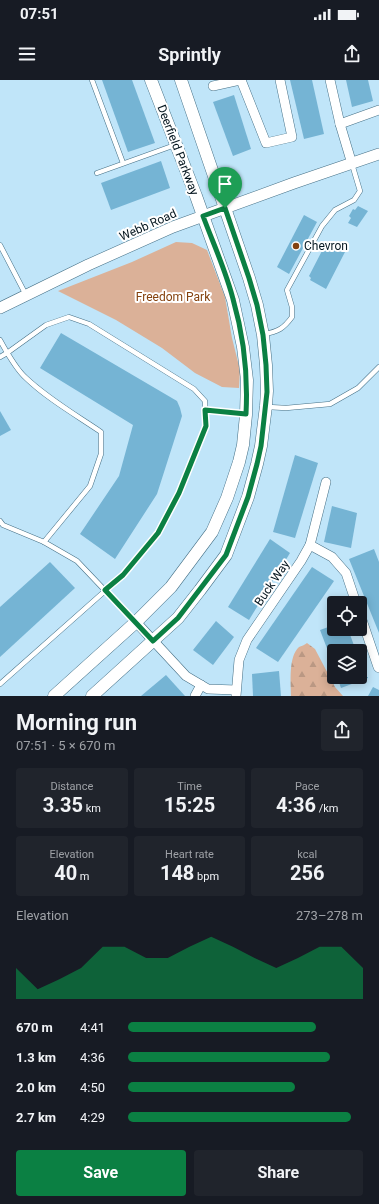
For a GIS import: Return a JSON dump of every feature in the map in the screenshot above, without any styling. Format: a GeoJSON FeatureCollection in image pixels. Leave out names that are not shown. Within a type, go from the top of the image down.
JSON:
{"type":"FeatureCollection","features":[{"type":"Feature","properties":{"kind":"main road","name":"Deerfield Parkway"},"geometry":{"type":"LineString","coordinates":[[54,696],[136,622],[171,587],[212,532],[227,498],[243,445],[247,397],[245,364],[237,315],[231,290],[151,80]]}},
{"type":"Feature","properties":{"kind":"main road","name":"Deerfield Parkway"},"geometry":{"type":"LineString","coordinates":[[92,696],[178,618],[226,555],[248,497],[257,464],[264,428],[267,378],[263,335],[257,305],[181,80]]}},
{"type":"Feature","properties":{"kind":"street"},"geometry":{"type":"LineString","coordinates":[[213,86],[241,80],[266,143],[292,138],[280,80]]}},
{"type":"Feature","properties":{"kind":"street"},"geometry":{"type":"LineString","coordinates":[[330,80],[340,124],[352,164]]}},
{"type":"Feature","properties":{"kind":"street"},"geometry":{"type":"LineString","coordinates":[[340,124],[379,110]]}},
{"type":"Feature","properties":{"kind":"street","name":"Webb Road"},"geometry":{"type":"LineString","coordinates":[[0,308],[88,265],[173,227],[379,154]]}},
{"type":"Feature","properties":{"kind":"street","name":"Buck Way"},"geometry":{"type":"LineString","coordinates":[[236,693],[238,660],[247,640],[301,561],[310,545],[326,482]]}},
{"type":"Feature","properties":{"kind":"street"},"geometry":{"type":"LineString","coordinates":[[310,545],[332,557],[346,573],[354,596]]}},
{"type":"Feature","properties":{"kind":"street"},"geometry":{"type":"LineString","coordinates":[[136,622],[186,676],[208,688],[236,693]]}},
{"type":"Feature","properties":{"kind":"street"},"geometry":{"type":"LineString","coordinates":[[367,635],[379,668]]}},
{"type":"Feature","properties":{"kind":"street"},"geometry":{"type":"LineString","coordinates":[[195,696],[202,685]]}},
{"type":"Feature","properties":{"kind":"lane"},"geometry":{"type":"LineString","coordinates":[[92,80],[123,163]]}},
{"type":"Feature","properties":{"kind":"lane"},"geometry":{"type":"LineString","coordinates":[[97,172],[176,144]]}},
{"type":"Feature","properties":{"kind":"lane"},"geometry":{"type":"LineString","coordinates":[[263,335],[274,333],[292,317],[292,307],[287,290],[305,256],[322,226],[335,210],[354,200],[360,190],[352,164]]}},
{"type":"Feature","properties":{"kind":"lane"},"geometry":{"type":"LineString","coordinates":[[0,245],[26,295]]}},
{"type":"Feature","properties":{"kind":"lane"},"geometry":{"type":"LineString","coordinates":[[0,356],[7,353],[46,325],[69,317],[89,324],[194,389],[205,400],[206,426],[179,493],[158,533],[123,575],[0,684]]}},
{"type":"Feature","properties":{"kind":"lane"},"geometry":{"type":"LineString","coordinates":[[0,340],[7,353],[25,378],[101,432],[101,454],[90,486],[44,542]]}},
{"type":"Feature","properties":{"kind":"lane"},"geometry":{"type":"LineString","coordinates":[[266,406],[286,408],[330,404],[358,388],[379,367]]}},
{"type":"Feature","properties":{"kind":"lane"},"geometry":{"type":"LineString","coordinates":[[205,410],[246,414]]}},
{"type":"Feature","properties":{"kind":"lane"},"geometry":{"type":"LineString","coordinates":[[0,521],[3,525],[44,542],[77,561],[136,622]]}},
{"type":"Feature","properties":{"kind":"green space","name":"Freedom Park"},"geometry":{"type":"Polygon","coordinates":[[[176,242],[192,243],[207,250],[225,297],[232,338],[240,370],[239,388],[222,387],[195,373],[162,348],[116,320],[58,291],[132,262],[176,242]]]}},
{"type":"Feature","properties":{"kind":"green space"},"geometry":{"type":"Polygon","coordinates":[[[307,643],[315,649],[327,672],[327,684],[333,684],[343,696],[291,696],[291,670],[293,657],[295,651],[307,643]]]}},
{"type":"Feature","properties":{"kind":"building"},"geometry":{"type":"Polygon","coordinates":[[[102,80],[132,80],[155,143],[128,152],[102,80]]]}},
{"type":"Feature","properties":{"kind":"building"},"geometry":{"type":"Polygon","coordinates":[[[290,80],[312,80],[324,134],[304,139],[290,80]]]}},
{"type":"Feature","properties":{"kind":"building"},"geometry":{"type":"Polygon","coordinates":[[[346,80],[368,80],[373,101],[352,107],[346,80]]]}},
{"type":"Feature","properties":{"kind":"building"},"geometry":{"type":"Polygon","coordinates":[[[234,95],[251,149],[233,156],[213,102],[234,95]]]}},
{"type":"Feature","properties":{"kind":"building"},"geometry":{"type":"Polygon","coordinates":[[[161,161],[170,188],[111,210],[101,183],[161,161]]]}},
{"type":"Feature","properties":{"kind":"building"},"geometry":{"type":"Polygon","coordinates":[[[358,206],[368,211],[357,227],[348,223],[351,218],[349,216],[353,209],[355,210],[358,206]]]}},
{"type":"Feature","properties":{"kind":"building"},"geometry":{"type":"Polygon","coordinates":[[[304,215],[317,222],[289,274],[277,267],[304,215]]]}},
{"type":"Feature","properties":{"kind":"building"},"geometry":{"type":"Polygon","coordinates":[[[325,245],[329,247],[330,245],[345,252],[326,289],[310,280],[311,278],[309,276],[325,245]]]}},
{"type":"Feature","properties":{"kind":"building"},"geometry":{"type":"Polygon","coordinates":[[[61,333],[177,401],[182,416],[157,494],[115,559],[80,534],[119,476],[133,425],[40,368],[61,333]]]}},
{"type":"Feature","properties":{"kind":"building"},"geometry":{"type":"Polygon","coordinates":[[[0,411],[11,430],[0,436],[0,411]]]}},
{"type":"Feature","properties":{"kind":"building"},"geometry":{"type":"Polygon","coordinates":[[[295,455],[318,463],[295,538],[273,532],[295,455]]]}},
{"type":"Feature","properties":{"kind":"building"},"geometry":{"type":"Polygon","coordinates":[[[332,506],[357,513],[351,548],[324,542],[332,506]]]}},
{"type":"Feature","properties":{"kind":"building"},"geometry":{"type":"Polygon","coordinates":[[[270,539],[290,553],[249,620],[228,607],[270,539]]]}},
{"type":"Feature","properties":{"kind":"building"},"geometry":{"type":"Polygon","coordinates":[[[374,549],[379,562],[379,633],[367,603],[367,596],[364,596],[349,559],[374,549]]]}},
{"type":"Feature","properties":{"kind":"building"},"geometry":{"type":"Polygon","coordinates":[[[50,562],[75,588],[0,657],[0,607],[50,562]]]}},
{"type":"Feature","properties":{"kind":"building"},"geometry":{"type":"Polygon","coordinates":[[[312,567],[334,581],[278,662],[256,648],[312,567]]]}},
{"type":"Feature","properties":{"kind":"building"},"geometry":{"type":"Polygon","coordinates":[[[216,621],[234,637],[213,665],[193,650],[216,621]]]}},
{"type":"Feature","properties":{"kind":"building"},"geometry":{"type":"Polygon","coordinates":[[[327,628],[327,636],[351,636],[353,644],[327,644],[327,648],[320,630],[327,628]]]}},
{"type":"Feature","properties":{"kind":"building"},"geometry":{"type":"Polygon","coordinates":[[[279,671],[281,696],[253,696],[252,674],[279,671]]]}},
{"type":"Feature","properties":{"kind":"building"},"geometry":{"type":"Polygon","coordinates":[[[166,675],[185,696],[141,696],[166,675]]]}},
{"type":"Feature","properties":{"kind":"building"},"geometry":{"type":"Polygon","coordinates":[[[340,684],[352,684],[341,688],[340,684]]]}},
{"type":"Feature","properties":{"kind":"building"},"geometry":{"type":"Polygon","coordinates":[[[373,687],[379,690],[379,696],[368,696],[373,687]]]}},
{"type":"Feature","properties":{"kind":"place","name":"Chevron"},"geometry":{"type":"Point","coordinates":[296,246]}},
{"type":"Feature","properties":{"kind":"route"},"geometry":{"type":"LineString","coordinates":[[225,208],[249,278],[260,317],[267,378],[264,428],[257,464],[248,497],[226,555],[178,618],[153,641],[105,590],[123,575],[158,533],[179,493],[206,426],[205,410],[246,414],[247,380],[237,315],[231,290],[203,216],[225,208]]}}]}
